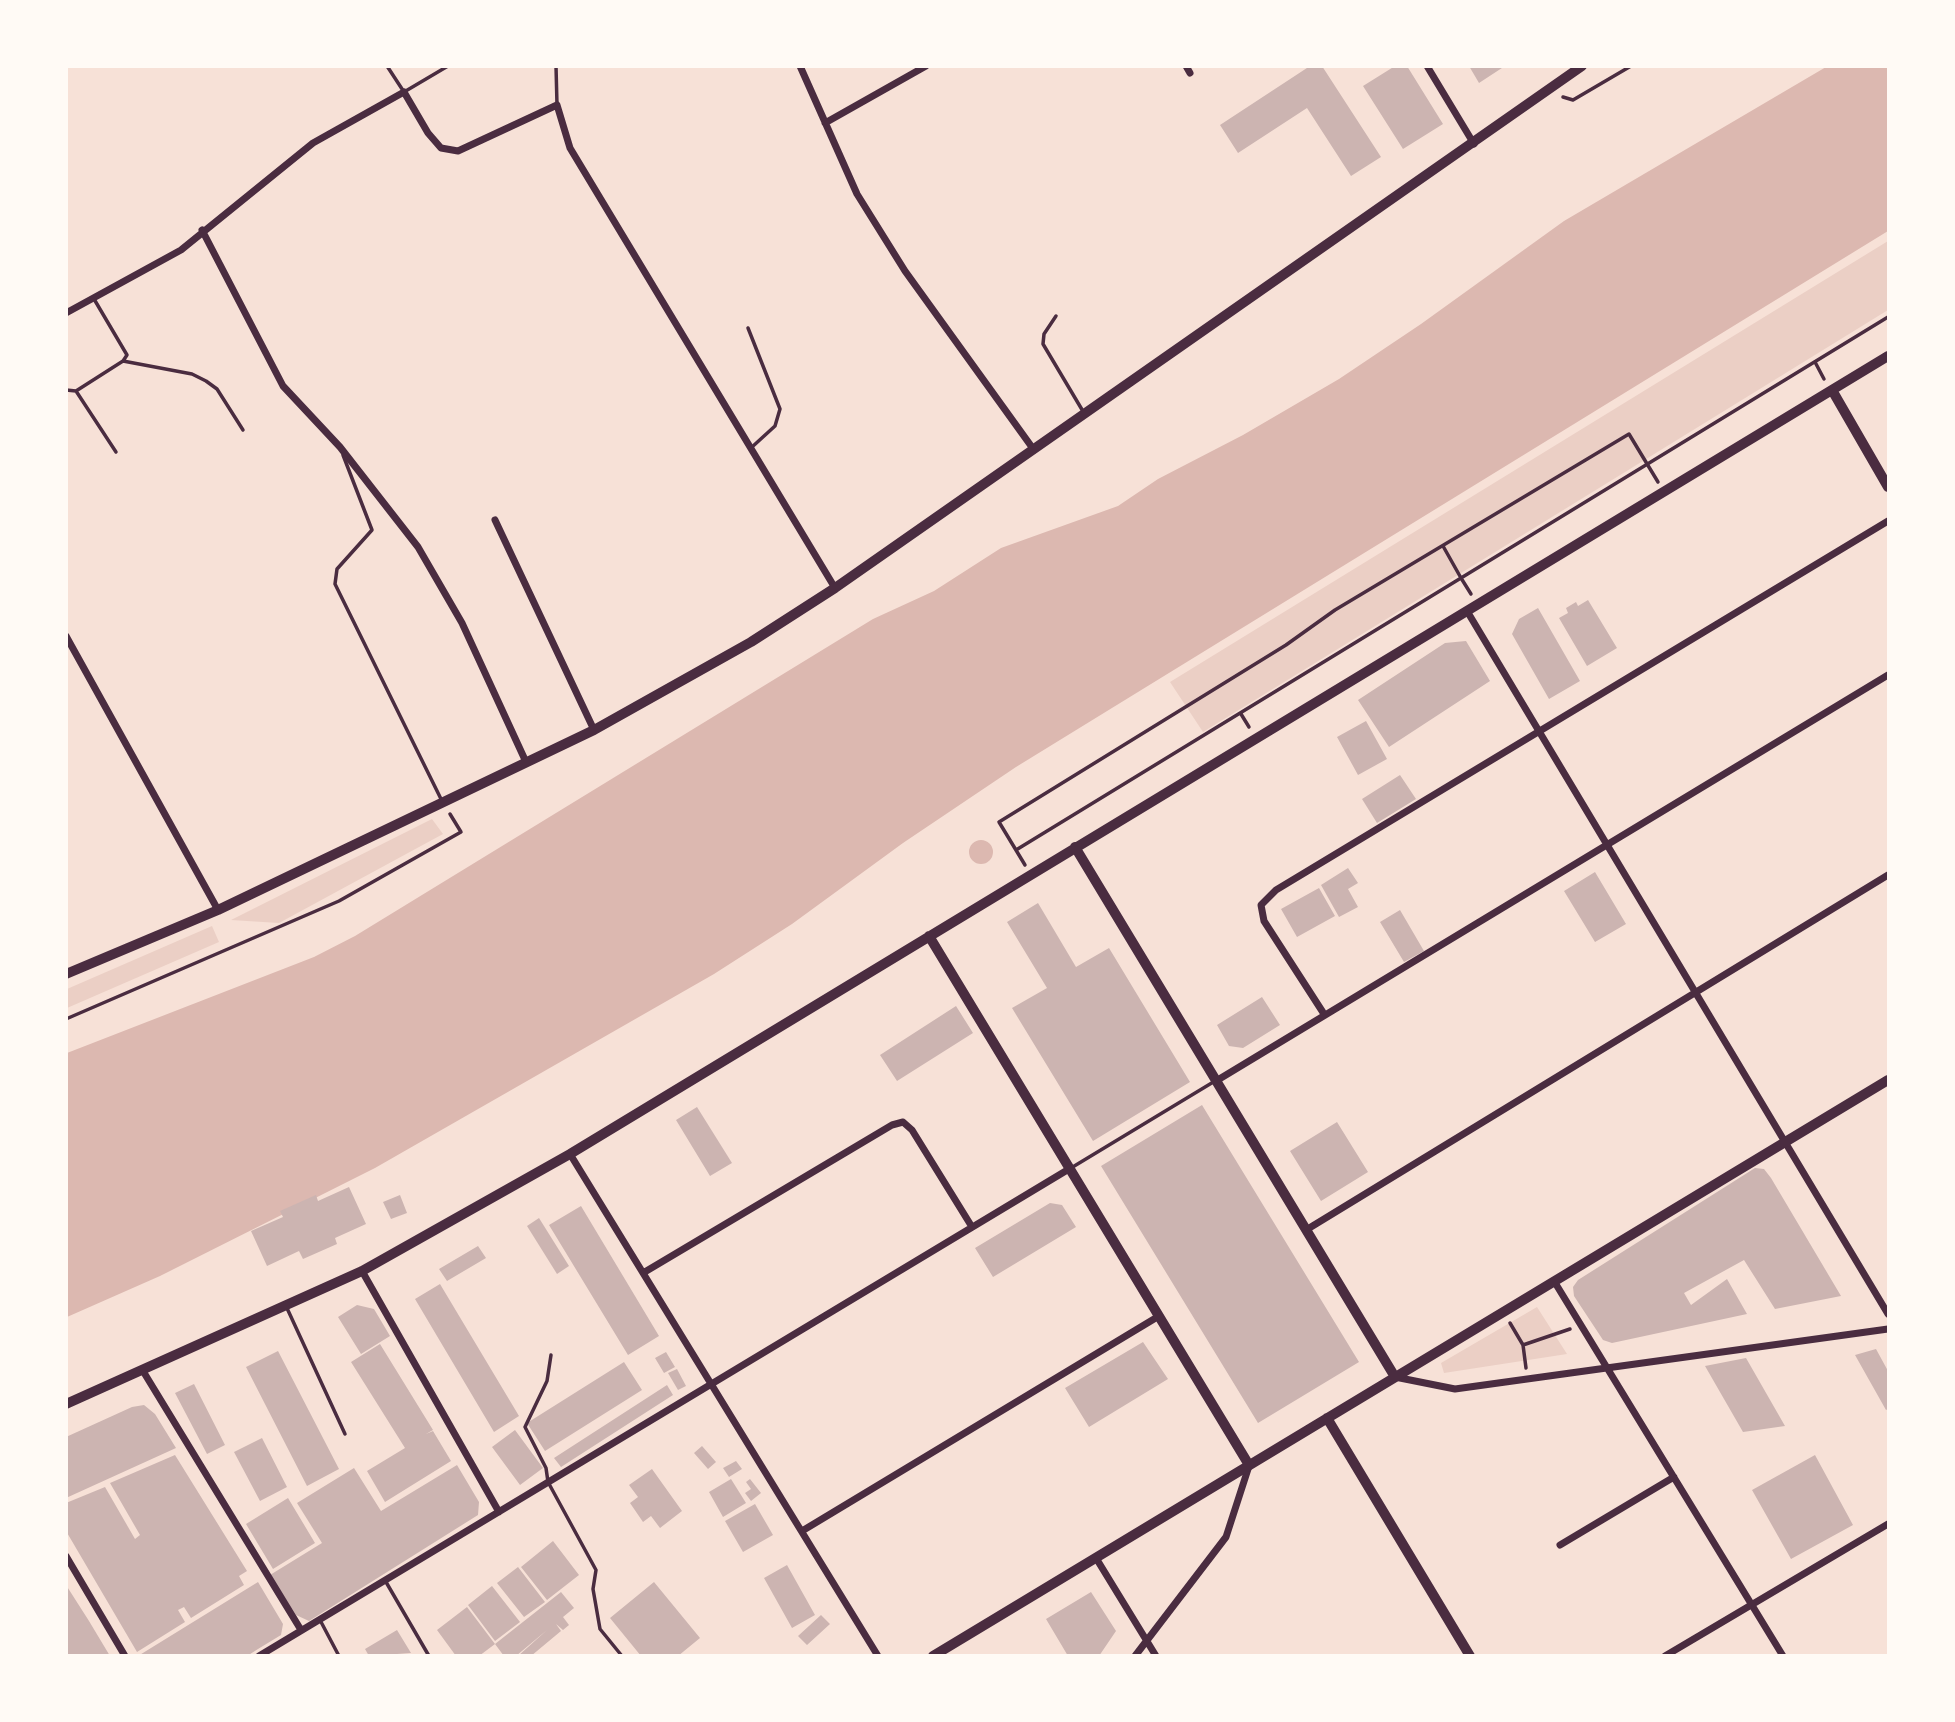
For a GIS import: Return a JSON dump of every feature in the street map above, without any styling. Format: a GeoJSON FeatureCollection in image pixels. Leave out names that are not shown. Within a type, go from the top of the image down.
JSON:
{"type":"FeatureCollection","features":[{"type":"Feature","properties":{"kind":"street"},"geometry":{"type":"LineString","coordinates":[[800,66],[857,194],[905,271],[1034,450]]}},
{"type":"Feature","properties":{"kind":"street"},"geometry":{"type":"LineString","coordinates":[[825,123],[926,66]]}},
{"type":"Feature","properties":{"kind":"street"},"geometry":{"type":"LineString","coordinates":[[1427,66],[1474,144]]}},
{"type":"Feature","properties":{"kind":"street"},"geometry":{"type":"LineString","coordinates":[[66,974],[218,910],[594,730],[751,642],[835,588],[1085,415],[1582,66]]}},
{"type":"Feature","properties":{"kind":"street"},"geometry":{"type":"LineString","coordinates":[[66,313],[163,261],[313,143],[404,92],[428,133],[441,148],[458,151],[557,105],[570,148],[835,588]]}},
{"type":"Feature","properties":{"kind":"street"},"geometry":{"type":"LineString","coordinates":[[202,230],[283,386],[340,447],[418,547],[462,623],[526,762]]}},
{"type":"Feature","properties":{"kind":"street"},"geometry":{"type":"LineString","coordinates":[[66,1404],[362,1271],[570,1154],[1888,356]]}},
{"type":"Feature","properties":{"kind":"street"},"geometry":{"type":"LineString","coordinates":[[1832,390],[1888,487]]}},
{"type":"Feature","properties":{"kind":"street"},"geometry":{"type":"LineString","coordinates":[[495,520],[594,730]]}},
{"type":"Feature","properties":{"kind":"street"},"geometry":{"type":"LineString","coordinates":[[1324,1014],[1264,921],[1261,905],[1276,890],[1888,521]]}},
{"type":"Feature","properties":{"kind":"street"},"geometry":{"type":"LineString","coordinates":[[1467,611],[1787,1141],[1888,1314]]}},
{"type":"Feature","properties":{"kind":"street"},"geometry":{"type":"LineString","coordinates":[[66,636],[218,910]]}},
{"type":"Feature","properties":{"kind":"street"},"geometry":{"type":"LineString","coordinates":[[1216,1081],[1888,675]]}},
{"type":"Feature","properties":{"kind":"street"},"geometry":{"type":"LineString","coordinates":[[1076,848],[1395,1377],[1455,1389],[1888,1329]]}},
{"type":"Feature","properties":{"kind":"street"},"geometry":{"type":"LineString","coordinates":[[1306,1230],[1888,875]]}},
{"type":"Feature","properties":{"kind":"street"},"geometry":{"type":"LineString","coordinates":[[929,936],[1249,1465],[1226,1537],[1135,1656]]}},
{"type":"Feature","properties":{"kind":"street"},"geometry":{"type":"LineString","coordinates":[[933,1656],[1888,1080]]}},
{"type":"Feature","properties":{"kind":"street"},"geometry":{"type":"LineString","coordinates":[[643,1273],[892,1125],[903,1122],[912,1130],[972,1227]]}},
{"type":"Feature","properties":{"kind":"street"},"geometry":{"type":"LineString","coordinates":[[570,1154],[878,1656]]}},
{"type":"Feature","properties":{"kind":"street"},"geometry":{"type":"LineString","coordinates":[[259,1656],[1069,1169]]}},
{"type":"Feature","properties":{"kind":"street"},"geometry":{"type":"LineString","coordinates":[[362,1271],[499,1512]]}},
{"type":"Feature","properties":{"kind":"street"},"geometry":{"type":"LineString","coordinates":[[1554,1281],[1783,1656]]}},
{"type":"Feature","properties":{"kind":"street"},"geometry":{"type":"LineString","coordinates":[[802,1531],[1159,1316]]}},
{"type":"Feature","properties":{"kind":"street"},"geometry":{"type":"LineString","coordinates":[[143,1371],[301,1630]]}},
{"type":"Feature","properties":{"kind":"street"},"geometry":{"type":"LineString","coordinates":[[1327,1418],[1469,1656]]}},
{"type":"Feature","properties":{"kind":"street"},"geometry":{"type":"LineString","coordinates":[[1560,1545],[1674,1477]]}},
{"type":"Feature","properties":{"kind":"street"},"geometry":{"type":"LineString","coordinates":[[1665,1656],[1888,1524]]}},
{"type":"Feature","properties":{"kind":"street"},"geometry":{"type":"LineString","coordinates":[[66,1556],[125,1656]]}},
{"type":"Feature","properties":{"kind":"street"},"geometry":{"type":"LineString","coordinates":[[1096,1558],[1156,1656]]}},
{"type":"Feature","properties":{"kind":"lane"},"geometry":{"type":"LineString","coordinates":[[387,66],[404,92],[448,66]]}},
{"type":"Feature","properties":{"kind":"lane"},"geometry":{"type":"LineString","coordinates":[[556,66],[557,105]]}},
{"type":"Feature","properties":{"kind":"lane"},"geometry":{"type":"LineString","coordinates":[[66,390],[76,391],[123,361],[127,355],[93,299]]}},
{"type":"Feature","properties":{"kind":"lane"},"geometry":{"type":"LineString","coordinates":[[1056,316],[1044,334],[1043,344],[1085,415]]}},
{"type":"Feature","properties":{"kind":"lane"},"geometry":{"type":"LineString","coordinates":[[748,328],[780,409],[775,426],[751,448]]}},
{"type":"Feature","properties":{"kind":"lane"},"geometry":{"type":"LineString","coordinates":[[123,361],[192,374],[206,381],[217,389],[243,430]]}},
{"type":"Feature","properties":{"kind":"lane"},"geometry":{"type":"LineString","coordinates":[[76,391],[116,452]]}},
{"type":"Feature","properties":{"kind":"lane"},"geometry":{"type":"LineString","coordinates":[[340,447],[372,530],[337,569],[335,584],[442,801]]}},
{"type":"Feature","properties":{"kind":"lane"},"geometry":{"type":"LineString","coordinates":[[1069,1169],[1216,1081]]}},
{"type":"Feature","properties":{"kind":"lane"},"geometry":{"type":"LineString","coordinates":[[286,1306],[345,1434]]}},
{"type":"Feature","properties":{"kind":"lane"},"geometry":{"type":"LineString","coordinates":[[551,1355],[547,1381],[525,1427],[546,1468],[548,1482],[596,1570],[593,1589],[600,1629],[622,1656]]}},
{"type":"Feature","properties":{"kind":"lane"},"geometry":{"type":"LineString","coordinates":[[385,1580],[429,1656]]}},
{"type":"Feature","properties":{"kind":"lane"},"geometry":{"type":"LineString","coordinates":[[319,1619],[339,1656]]}},
{"type":"Feature","properties":{"kind":"path"},"geometry":{"type":"LineString","coordinates":[[1547,92],[1573,100],[1631,66]]}},
{"type":"Feature","properties":{"kind":"path"},"geometry":{"type":"LineString","coordinates":[[1016,850],[1888,317]]}},
{"type":"Feature","properties":{"kind":"path"},"geometry":{"type":"LineString","coordinates":[[1815,362],[1832,390]]}},
{"type":"Feature","properties":{"kind":"path"},"geometry":{"type":"LineString","coordinates":[[1031,875],[999,821],[1443,546],[1629,434],[1664,492]]}},
{"type":"Feature","properties":{"kind":"path"},"geometry":{"type":"LineString","coordinates":[[1443,546],[1478,604]]}},
{"type":"Feature","properties":{"kind":"path"},"geometry":{"type":"LineString","coordinates":[[66,1019],[339,901],[461,832],[442,801]]}},
{"type":"Feature","properties":{"kind":"path"},"geometry":{"type":"LineString","coordinates":[[1503,1312],[1522,1345],[1528,1380]]}},
{"type":"Feature","properties":{"kind":"path"},"geometry":{"type":"LineString","coordinates":[[1522,1345],[1581,1325]]}},
{"type":"Feature","properties":{"kind":"shaded area"},"geometry":{"type":"Polygon","coordinates":[[[1826,67],[1888,67],[1888,231],[1016,767],[903,843],[792,924],[714,974],[375,1168],[160,1276],[67,1317],[67,1053],[314,957],[355,936],[873,619],[934,591],[1001,548],[1118,506],[1158,479],[1243,435],[1339,379],[1421,324],[1564,221],[1826,67]]]}},
{"type":"Feature","properties":{"kind":"shaded area"},"geometry":{"type":"Polygon","coordinates":[[[1888,241],[1888,310],[1203,732],[1170,682],[1888,241]]]}},
{"type":"Feature","properties":{"kind":"shaded area"},"geometry":{"type":"Polygon","coordinates":[[[432,819],[443,834],[279,923],[231,920],[432,819]]]}},
{"type":"Feature","properties":{"kind":"shaded area"},"geometry":{"type":"Polygon","coordinates":[[[981,840],[990,843],[993,852],[990,861],[981,864],[972,861],[969,852],[972,843],[981,840]]]}},
{"type":"Feature","properties":{"kind":"shaded area"},"geometry":{"type":"Polygon","coordinates":[[[212,926],[219,942],[67,1008],[67,989],[212,926]]]}},
{"type":"Feature","properties":{"kind":"shaded area"},"geometry":{"type":"Polygon","coordinates":[[[1537,1307],[1567,1354],[1444,1373],[1441,1363],[1537,1307]]]}},
{"type":"Feature","properties":{"kind":"building"},"geometry":{"type":"Polygon","coordinates":[[[1310,66],[1322,66],[1381,157],[1351,176],[1307,108],[1238,153],[1220,125],[1310,66]]]}},
{"type":"Feature","properties":{"kind":"building"},"geometry":{"type":"Polygon","coordinates":[[[1395,66],[1407,66],[1443,124],[1403,149],[1363,86],[1395,66]]]}},
{"type":"Feature","properties":{"kind":"building"},"geometry":{"type":"Polygon","coordinates":[[[1469,66],[1505,66],[1479,83],[1469,66]]]}},
{"type":"Feature","properties":{"kind":"building"},"geometry":{"type":"Polygon","coordinates":[[[1588,600],[1617,648],[1587,666],[1559,618],[1568,613],[1566,608],[1576,602],[1578,606],[1588,600]]]}},
{"type":"Feature","properties":{"kind":"building"},"geometry":{"type":"Polygon","coordinates":[[[1538,608],[1580,681],[1549,699],[1512,634],[1519,619],[1538,608]]]}},
{"type":"Feature","properties":{"kind":"building"},"geometry":{"type":"Polygon","coordinates":[[[1466,641],[1490,681],[1389,747],[1358,700],[1445,643],[1466,641]]]}},
{"type":"Feature","properties":{"kind":"building"},"geometry":{"type":"Polygon","coordinates":[[[1366,721],[1387,759],[1358,775],[1337,737],[1366,721]]]}},
{"type":"Feature","properties":{"kind":"building"},"geometry":{"type":"Polygon","coordinates":[[[1400,775],[1416,799],[1377,823],[1362,799],[1400,775]]]}},
{"type":"Feature","properties":{"kind":"building"},"geometry":{"type":"Polygon","coordinates":[[[1348,868],[1358,883],[1348,889],[1358,907],[1339,917],[1321,885],[1348,868]]]}},
{"type":"Feature","properties":{"kind":"building"},"geometry":{"type":"Polygon","coordinates":[[[1595,872],[1626,924],[1595,942],[1564,891],[1595,872]]]}},
{"type":"Feature","properties":{"kind":"building"},"geometry":{"type":"Polygon","coordinates":[[[1319,888],[1335,916],[1297,937],[1281,909],[1319,888]]]}},
{"type":"Feature","properties":{"kind":"building"},"geometry":{"type":"Polygon","coordinates":[[[1038,903],[1076,967],[1109,948],[1190,1082],[1093,1141],[1012,1008],[1047,988],[1007,922],[1038,903]]]}},
{"type":"Feature","properties":{"kind":"building"},"geometry":{"type":"Polygon","coordinates":[[[1400,910],[1424,951],[1404,962],[1380,922],[1400,910]]]}},
{"type":"Feature","properties":{"kind":"building"},"geometry":{"type":"Polygon","coordinates":[[[1262,997],[1280,1025],[1243,1048],[1229,1046],[1217,1025],[1262,997]]]}},
{"type":"Feature","properties":{"kind":"building"},"geometry":{"type":"Polygon","coordinates":[[[956,1006],[973,1033],[897,1081],[880,1055],[956,1006]]]}},
{"type":"Feature","properties":{"kind":"building"},"geometry":{"type":"Polygon","coordinates":[[[1202,1105],[1359,1362],[1258,1423],[1101,1166],[1202,1105]]]}},
{"type":"Feature","properties":{"kind":"building"},"geometry":{"type":"Polygon","coordinates":[[[697,1107],[732,1163],[710,1176],[676,1120],[697,1107]]]}},
{"type":"Feature","properties":{"kind":"building"},"geometry":{"type":"Polygon","coordinates":[[[1337,1122],[1368,1172],[1321,1201],[1290,1151],[1337,1122]]]}},
{"type":"Feature","properties":{"kind":"building"},"geometry":{"type":"Polygon","coordinates":[[[1755,1168],[1764,1169],[1771,1178],[1841,1296],[1775,1309],[1744,1260],[1684,1293],[1691,1305],[1727,1279],[1747,1314],[1612,1343],[1603,1340],[1574,1296],[1573,1287],[1578,1280],[1755,1168]]]}},
{"type":"Feature","properties":{"kind":"building"},"geometry":{"type":"Polygon","coordinates":[[[349,1187],[366,1224],[335,1238],[337,1244],[303,1259],[299,1251],[267,1266],[251,1231],[283,1217],[280,1211],[316,1195],[318,1201],[349,1187]]]}},
{"type":"Feature","properties":{"kind":"building"},"geometry":{"type":"Polygon","coordinates":[[[400,1195],[407,1213],[391,1219],[383,1202],[400,1195]]]}},
{"type":"Feature","properties":{"kind":"building"},"geometry":{"type":"Polygon","coordinates":[[[1050,1203],[1062,1205],[1076,1227],[993,1277],[975,1248],[1050,1203]]]}},
{"type":"Feature","properties":{"kind":"building"},"geometry":{"type":"Polygon","coordinates":[[[581,1206],[659,1336],[628,1355],[549,1225],[581,1206]]]}},
{"type":"Feature","properties":{"kind":"building"},"geometry":{"type":"Polygon","coordinates":[[[539,1218],[569,1266],[557,1274],[527,1226],[539,1218]]]}},
{"type":"Feature","properties":{"kind":"building"},"geometry":{"type":"Polygon","coordinates":[[[478,1246],[486,1258],[447,1281],[439,1269],[478,1246]]]}},
{"type":"Feature","properties":{"kind":"building"},"geometry":{"type":"Polygon","coordinates":[[[440,1284],[519,1416],[494,1432],[415,1299],[440,1284]]]}},
{"type":"Feature","properties":{"kind":"building"},"geometry":{"type":"Polygon","coordinates":[[[357,1305],[374,1309],[390,1336],[361,1354],[338,1317],[357,1305]]]}},
{"type":"Feature","properties":{"kind":"building"},"geometry":{"type":"Polygon","coordinates":[[[1143,1342],[1168,1379],[1089,1427],[1065,1388],[1143,1342]]]}},
{"type":"Feature","properties":{"kind":"building"},"geometry":{"type":"Polygon","coordinates":[[[380,1344],[433,1430],[426,1434],[433,1431],[451,1461],[385,1502],[367,1471],[405,1448],[351,1362],[380,1344]]]}},
{"type":"Feature","properties":{"kind":"building"},"geometry":{"type":"Polygon","coordinates":[[[1876,1349],[1888,1371],[1886,1410],[1855,1355],[1876,1349]]]}},
{"type":"Feature","properties":{"kind":"building"},"geometry":{"type":"Polygon","coordinates":[[[278,1351],[339,1469],[307,1486],[246,1367],[278,1351]]]}},
{"type":"Feature","properties":{"kind":"building"},"geometry":{"type":"Polygon","coordinates":[[[666,1352],[675,1367],[664,1373],[655,1358],[666,1352]]]}},
{"type":"Feature","properties":{"kind":"building"},"geometry":{"type":"Polygon","coordinates":[[[1746,1358],[1785,1426],[1743,1432],[1705,1366],[1746,1358]]]}},
{"type":"Feature","properties":{"kind":"building"},"geometry":{"type":"Polygon","coordinates":[[[624,1362],[642,1390],[545,1451],[527,1423],[624,1362]]]}},
{"type":"Feature","properties":{"kind":"building"},"geometry":{"type":"Polygon","coordinates":[[[677,1369],[686,1386],[678,1390],[668,1373],[677,1369]]]}},
{"type":"Feature","properties":{"kind":"building"},"geometry":{"type":"Polygon","coordinates":[[[194,1384],[225,1445],[207,1454],[175,1393],[194,1384]]]}},
{"type":"Feature","properties":{"kind":"building"},"geometry":{"type":"Polygon","coordinates":[[[667,1385],[673,1395],[561,1467],[554,1458],[667,1385]]]}},
{"type":"Feature","properties":{"kind":"building"},"geometry":{"type":"Polygon","coordinates":[[[144,1405],[155,1414],[176,1448],[66,1498],[66,1437],[132,1407],[144,1405]]]}},
{"type":"Feature","properties":{"kind":"building"},"geometry":{"type":"Polygon","coordinates":[[[515,1430],[543,1468],[520,1485],[492,1447],[515,1430]]]}},
{"type":"Feature","properties":{"kind":"building"},"geometry":{"type":"Polygon","coordinates":[[[262,1438],[287,1487],[260,1501],[234,1452],[262,1438]]]}},
{"type":"Feature","properties":{"kind":"building"},"geometry":{"type":"Polygon","coordinates":[[[702,1446],[716,1462],[708,1469],[694,1453],[702,1446]]]}},
{"type":"Feature","properties":{"kind":"building"},"geometry":{"type":"Polygon","coordinates":[[[175,1455],[247,1571],[239,1576],[244,1585],[191,1618],[184,1607],[178,1610],[185,1622],[137,1652],[66,1531],[66,1503],[105,1487],[135,1539],[140,1535],[110,1483],[175,1455]]]}},
{"type":"Feature","properties":{"kind":"building"},"geometry":{"type":"Polygon","coordinates":[[[1815,1455],[1853,1525],[1791,1559],[1752,1490],[1815,1455]]]}},
{"type":"Feature","properties":{"kind":"building"},"geometry":{"type":"Polygon","coordinates":[[[736,1461],[742,1469],[729,1477],[723,1468],[736,1461]]]}},
{"type":"Feature","properties":{"kind":"building"},"geometry":{"type":"Polygon","coordinates":[[[457,1465],[479,1502],[478,1515],[309,1621],[296,1615],[270,1575],[322,1543],[297,1503],[354,1468],[381,1511],[457,1465]]]}},
{"type":"Feature","properties":{"kind":"building"},"geometry":{"type":"Polygon","coordinates":[[[652,1469],[682,1511],[660,1528],[651,1516],[643,1522],[630,1503],[638,1497],[629,1485],[652,1469]]]}},
{"type":"Feature","properties":{"kind":"building"},"geometry":{"type":"Polygon","coordinates":[[[731,1479],[746,1503],[723,1517],[709,1492],[731,1479]]]}},
{"type":"Feature","properties":{"kind":"building"},"geometry":{"type":"Polygon","coordinates":[[[750,1479],[761,1493],[751,1501],[745,1493],[751,1489],[746,1482],[750,1479]]]}},
{"type":"Feature","properties":{"kind":"building"},"geometry":{"type":"Polygon","coordinates":[[[288,1498],[315,1543],[273,1569],[246,1524],[288,1498]]]}},
{"type":"Feature","properties":{"kind":"building"},"geometry":{"type":"Polygon","coordinates":[[[755,1504],[773,1535],[743,1552],[725,1521],[755,1504]]]}},
{"type":"Feature","properties":{"kind":"building"},"geometry":{"type":"Polygon","coordinates":[[[553,1541],[579,1575],[547,1600],[521,1567],[553,1541]]]}},
{"type":"Feature","properties":{"kind":"building"},"geometry":{"type":"Polygon","coordinates":[[[787,1565],[815,1615],[792,1628],[764,1578],[787,1565]]]}},
{"type":"Feature","properties":{"kind":"building"},"geometry":{"type":"Polygon","coordinates":[[[518,1567],[545,1602],[524,1617],[497,1583],[518,1567]]]}},
{"type":"Feature","properties":{"kind":"building"},"geometry":{"type":"Polygon","coordinates":[[[258,1582],[283,1624],[281,1635],[247,1656],[138,1656],[258,1582]]]}},
{"type":"Feature","properties":{"kind":"building"},"geometry":{"type":"Polygon","coordinates":[[[654,1582],[700,1638],[678,1656],[641,1656],[610,1618],[654,1582]]]}},
{"type":"Feature","properties":{"kind":"building"},"geometry":{"type":"Polygon","coordinates":[[[66,1585],[89,1621],[110,1656],[66,1656],[66,1585]]]}},
{"type":"Feature","properties":{"kind":"building"},"geometry":{"type":"Polygon","coordinates":[[[492,1586],[520,1622],[495,1641],[468,1605],[492,1586]]]}},
{"type":"Feature","properties":{"kind":"building"},"geometry":{"type":"Polygon","coordinates":[[[561,1592],[574,1608],[563,1617],[569,1625],[563,1630],[556,1624],[561,1631],[531,1656],[518,1656],[547,1630],[516,1656],[504,1656],[495,1644],[561,1592]]]}},
{"type":"Feature","properties":{"kind":"building"},"geometry":{"type":"Polygon","coordinates":[[[1091,1592],[1116,1631],[1099,1656],[1068,1656],[1046,1619],[1091,1592]]]}},
{"type":"Feature","properties":{"kind":"building"},"geometry":{"type":"Polygon","coordinates":[[[467,1607],[495,1644],[479,1656],[456,1656],[437,1630],[467,1607]]]}},
{"type":"Feature","properties":{"kind":"building"},"geometry":{"type":"Polygon","coordinates":[[[821,1615],[830,1624],[807,1645],[798,1636],[821,1615]]]}},
{"type":"Feature","properties":{"kind":"building"},"geometry":{"type":"Polygon","coordinates":[[[397,1630],[411,1653],[369,1656],[365,1649],[397,1630]]]}}]}
